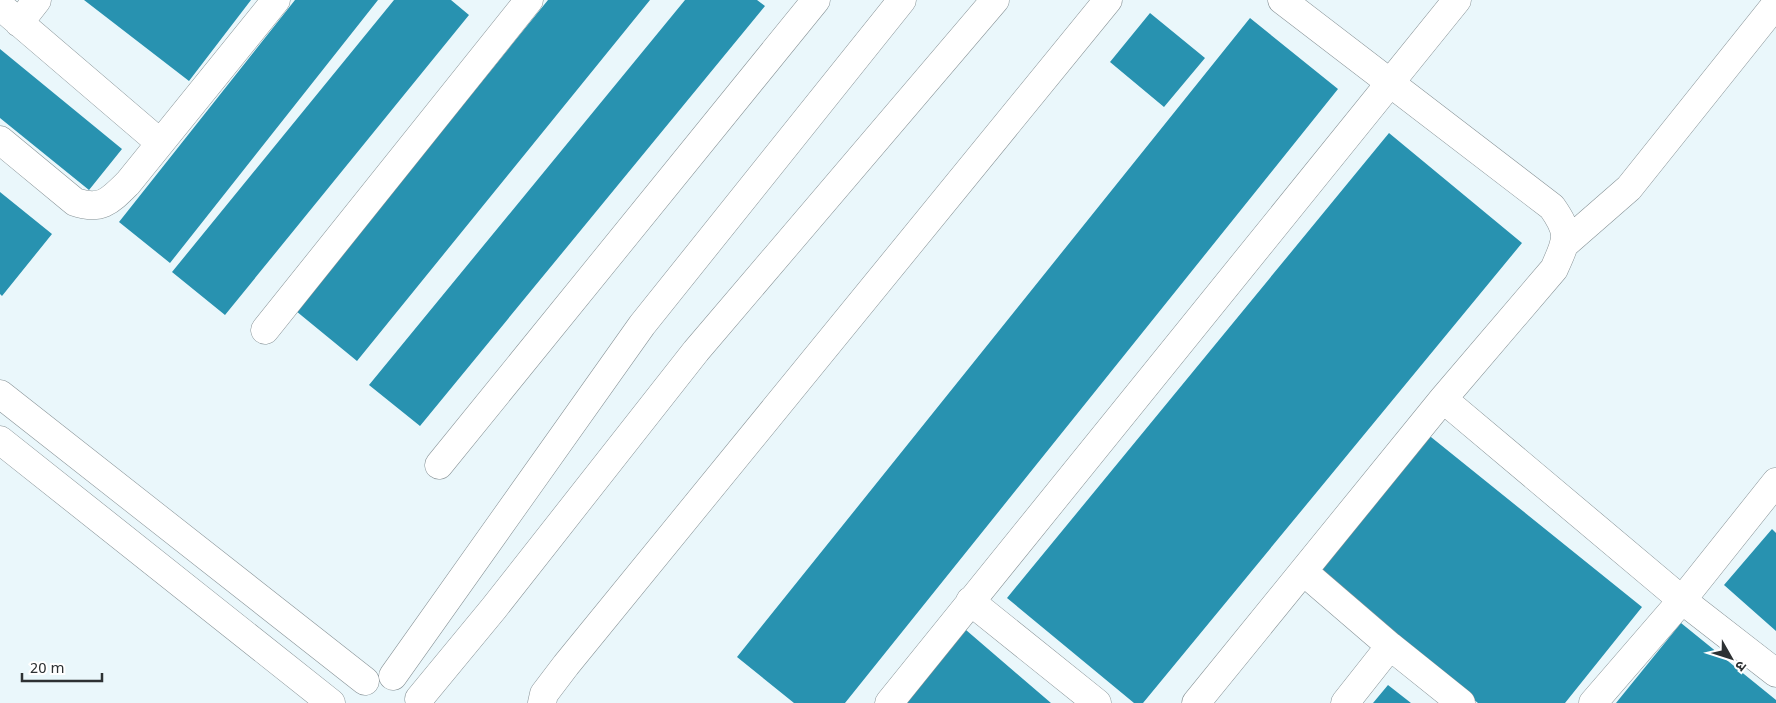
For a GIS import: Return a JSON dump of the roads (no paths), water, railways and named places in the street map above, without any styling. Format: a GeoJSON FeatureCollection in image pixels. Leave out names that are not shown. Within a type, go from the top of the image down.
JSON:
{"type":"FeatureCollection","features":[{"type":"Feature","properties":{"kind":"street"},"geometry":{"type":"LineString","coordinates":[[37,0],[10,14],[159,142]]}},
{"type":"Feature","properties":{"kind":"street"},"geometry":{"type":"LineString","coordinates":[[0,140],[75,202],[87,206],[110,200],[128,183],[159,142],[276,0]]}},
{"type":"Feature","properties":{"kind":"street"},"geometry":{"type":"LineString","coordinates":[[439,465],[816,0]]}},
{"type":"Feature","properties":{"kind":"street"},"geometry":{"type":"LineString","coordinates":[[393,676],[642,324],[902,0]]}},
{"type":"Feature","properties":{"kind":"street"},"geometry":{"type":"LineString","coordinates":[[348,703],[352,692],[364,681],[382,675],[393,676],[404,681],[419,701],[696,351],[994,0]]}},
{"type":"Feature","properties":{"kind":"street"},"geometry":{"type":"LineString","coordinates":[[542,703],[544,694],[566,665],[1108,0]]}},
{"type":"Feature","properties":{"kind":"street"},"geometry":{"type":"LineString","coordinates":[[1282,0],[1552,207],[1564,224],[1566,243]]}},
{"type":"Feature","properties":{"kind":"street"},"geometry":{"type":"LineString","coordinates":[[889,703],[1458,0]]}},
{"type":"Feature","properties":{"kind":"street"},"geometry":{"type":"LineString","coordinates":[[265,330],[521,3]]}},
{"type":"Feature","properties":{"kind":"street"},"geometry":{"type":"LineString","coordinates":[[1196,703],[1443,399],[1554,269],[1566,243],[1629,188],[1776,4]]}},
{"type":"Feature","properties":{"kind":"street"},"geometry":{"type":"LineString","coordinates":[[0,394],[364,681]]}},
{"type":"Feature","properties":{"kind":"street"},"geometry":{"type":"LineString","coordinates":[[1443,399],[1682,600],[1776,673]]}},
{"type":"Feature","properties":{"kind":"street"},"geometry":{"type":"LineString","coordinates":[[0,440],[331,703]]}},
{"type":"Feature","properties":{"kind":"street"},"geometry":{"type":"LineString","coordinates":[[1593,703],[1682,600],[1776,482]]}},
{"type":"Feature","properties":{"kind":"street"},"geometry":{"type":"LineString","coordinates":[[1304,572],[1390,646],[1461,703]]}},
{"type":"Feature","properties":{"kind":"street"},"geometry":{"type":"LineString","coordinates":[[970,601],[1097,703]]}},
{"type":"Feature","properties":{"kind":"street"},"geometry":{"type":"LineString","coordinates":[[1345,703],[1390,646]]}}]}
